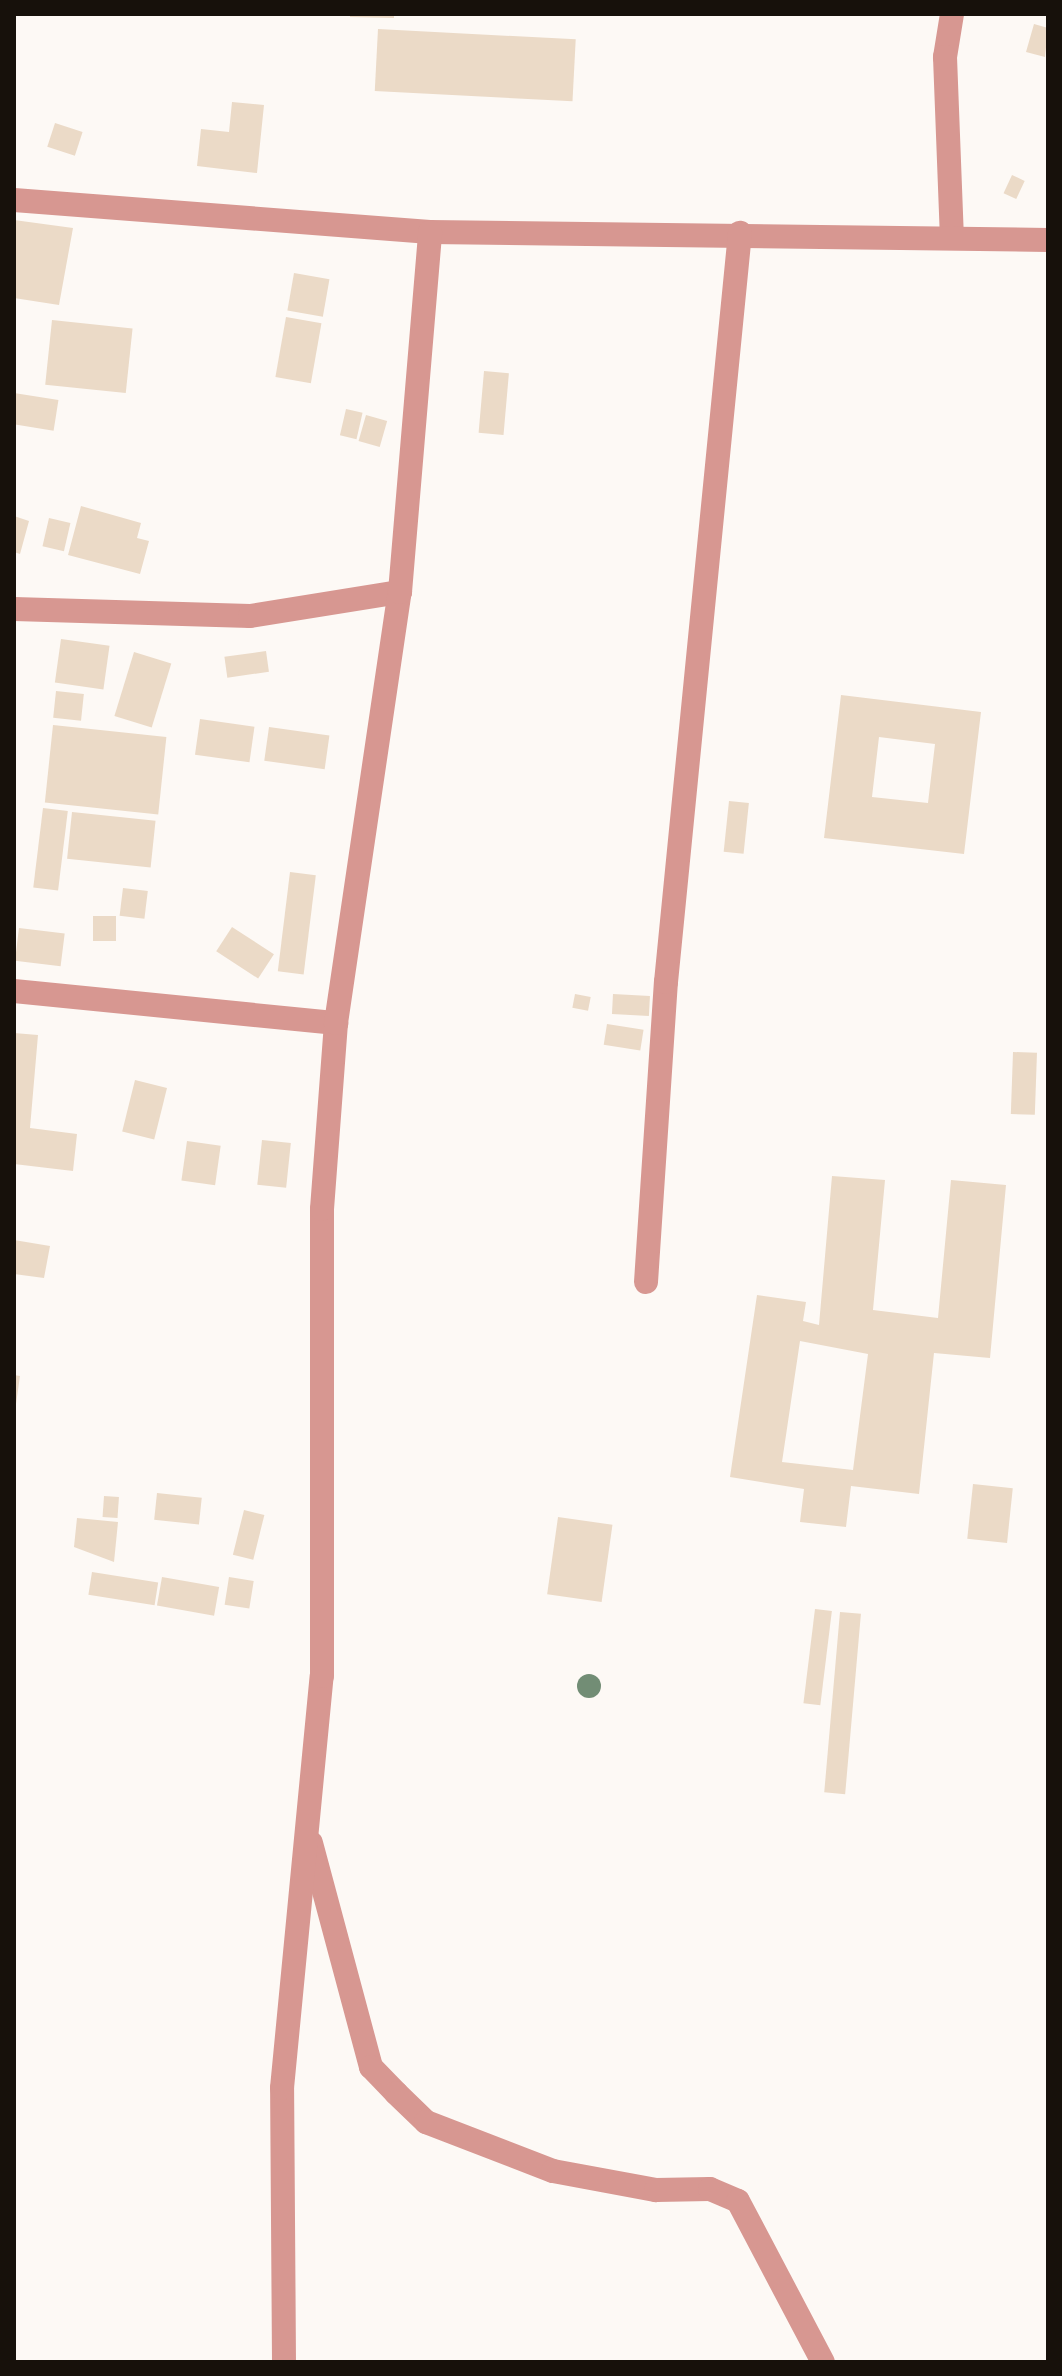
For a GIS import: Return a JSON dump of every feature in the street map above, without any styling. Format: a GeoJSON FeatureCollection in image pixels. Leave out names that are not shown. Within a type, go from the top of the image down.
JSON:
{"type":"FeatureCollection","features":[{"type":"Feature","properties":{"kind":"street"},"geometry":{"type":"LineString","coordinates":[[952,14],[945,87],[952,238]]}},
{"type":"Feature","properties":{"kind":"street"},"geometry":{"type":"LineString","coordinates":[[14,200],[430,232],[740,233],[1048,240]]}},
{"type":"Feature","properties":{"kind":"street"},"geometry":{"type":"LineString","coordinates":[[284,2362],[282,2088],[322,1676],[322,1209],[336,1023],[400,592],[430,232]]}},
{"type":"Feature","properties":{"kind":"street"},"geometry":{"type":"LineString","coordinates":[[646,1282],[667,966],[740,233]]}},
{"type":"Feature","properties":{"kind":"street"},"geometry":{"type":"LineString","coordinates":[[14,609],[250,616],[400,592]]}},
{"type":"Feature","properties":{"kind":"street"},"geometry":{"type":"LineString","coordinates":[[14,991],[336,1023]]}},
{"type":"Feature","properties":{"kind":"street"},"geometry":{"type":"LineString","coordinates":[[306,1824],[371,2067],[426,2122],[553,2171],[656,2190],[710,2189],[738,2201],[823,2362]]}},
{"type":"Feature","properties":{"kind":"building"},"geometry":{"type":"Polygon","coordinates":[[[350,14],[394,14],[394,18],[350,17],[350,14]]]}},
{"type":"Feature","properties":{"kind":"building"},"geometry":{"type":"Polygon","coordinates":[[[1034,24],[1048,28],[1045,57],[1026,52],[1034,24]]]}},
{"type":"Feature","properties":{"kind":"building"},"geometry":{"type":"Polygon","coordinates":[[[378,29],[576,39],[572,101],[375,91],[378,29]]]}},
{"type":"Feature","properties":{"kind":"building"},"geometry":{"type":"Polygon","coordinates":[[[232,102],[264,105],[257,173],[197,166],[201,129],[229,132],[232,102]]]}},
{"type":"Feature","properties":{"kind":"building"},"geometry":{"type":"Polygon","coordinates":[[[55,123],[83,132],[75,156],[47,147],[55,123]]]}},
{"type":"Feature","properties":{"kind":"building"},"geometry":{"type":"Polygon","coordinates":[[[1012,175],[1025,181],[1016,199],[1004,193],[1012,175]]]}},
{"type":"Feature","properties":{"kind":"building"},"geometry":{"type":"Polygon","coordinates":[[[14,220],[73,228],[59,305],[14,298],[14,220]]]}},
{"type":"Feature","properties":{"kind":"building"},"geometry":{"type":"Polygon","coordinates":[[[294,273],[329,279],[323,317],[287,310],[294,273]]]}},
{"type":"Feature","properties":{"kind":"building"},"geometry":{"type":"Polygon","coordinates":[[[286,317],[321,323],[311,383],[275,377],[286,317]]]}},
{"type":"Feature","properties":{"kind":"building"},"geometry":{"type":"Polygon","coordinates":[[[52,320],[133,328],[126,393],[45,385],[52,320]]]}},
{"type":"Feature","properties":{"kind":"building"},"geometry":{"type":"Polygon","coordinates":[[[484,371],[509,373],[504,435],[479,433],[484,371]]]}},
{"type":"Feature","properties":{"kind":"building"},"geometry":{"type":"Polygon","coordinates":[[[14,393],[58,400],[54,431],[14,424],[14,393]]]}},
{"type":"Feature","properties":{"kind":"building"},"geometry":{"type":"Polygon","coordinates":[[[346,409],[363,413],[356,439],[340,435],[346,409]]]}},
{"type":"Feature","properties":{"kind":"building"},"geometry":{"type":"Polygon","coordinates":[[[366,415],[387,421],[380,447],[359,441],[366,415]]]}},
{"type":"Feature","properties":{"kind":"building"},"geometry":{"type":"Polygon","coordinates":[[[81,506],[141,523],[137,538],[149,541],[140,574],[68,555],[81,506]]]}},
{"type":"Feature","properties":{"kind":"building"},"geometry":{"type":"Polygon","coordinates":[[[14,516],[29,521],[20,554],[14,552],[14,516]]]}},
{"type":"Feature","properties":{"kind":"building"},"geometry":{"type":"Polygon","coordinates":[[[49,518],[70,523],[64,551],[42,546],[49,518]]]}},
{"type":"Feature","properties":{"kind":"building"},"geometry":{"type":"Polygon","coordinates":[[[61,639],[110,646],[103,689],[55,683],[61,639]]]}},
{"type":"Feature","properties":{"kind":"building"},"geometry":{"type":"Polygon","coordinates":[[[266,651],[269,672],[227,678],[224,657],[266,651]]]}},
{"type":"Feature","properties":{"kind":"building"},"geometry":{"type":"Polygon","coordinates":[[[134,652],[171,663],[152,727],[114,716],[134,652]]]}},
{"type":"Feature","properties":{"kind":"building"},"geometry":{"type":"Polygon","coordinates":[[[56,691],[84,694],[81,721],[53,718],[56,691]]]}},
{"type":"Feature","properties":{"kind":"building"},"geometry":{"type":"Polygon","coordinates":[[[841,695],[981,712],[964,854],[824,838],[841,695]],[[879,737],[872,797],[928,803],[935,744],[879,737]]]}},
{"type":"Feature","properties":{"kind":"building"},"geometry":{"type":"Polygon","coordinates":[[[200,719],[254,727],[249,762],[195,755],[200,719]]]}},
{"type":"Feature","properties":{"kind":"building"},"geometry":{"type":"Polygon","coordinates":[[[53,725],[166,737],[158,814],[45,803],[53,725]]]}},
{"type":"Feature","properties":{"kind":"building"},"geometry":{"type":"Polygon","coordinates":[[[269,727],[329,735],[325,769],[264,761],[269,727]]]}},
{"type":"Feature","properties":{"kind":"building"},"geometry":{"type":"Polygon","coordinates":[[[729,801],[749,803],[744,854],[724,852],[729,801]]]}},
{"type":"Feature","properties":{"kind":"building"},"geometry":{"type":"Polygon","coordinates":[[[43,808],[68,811],[58,890],[33,887],[43,808]]]}},
{"type":"Feature","properties":{"kind":"building"},"geometry":{"type":"Polygon","coordinates":[[[72,812],[156,821],[151,868],[67,859],[72,812]]]}},
{"type":"Feature","properties":{"kind":"building"},"geometry":{"type":"Polygon","coordinates":[[[290,872],[316,875],[304,974],[278,971],[290,872]]]}},
{"type":"Feature","properties":{"kind":"building"},"geometry":{"type":"Polygon","coordinates":[[[123,888],[148,891],[144,919],[120,916],[123,888]]]}},
{"type":"Feature","properties":{"kind":"building"},"geometry":{"type":"Polygon","coordinates":[[[93,916],[116,916],[116,941],[93,941],[93,916]]]}},
{"type":"Feature","properties":{"kind":"building"},"geometry":{"type":"Polygon","coordinates":[[[232,927],[274,954],[258,979],[216,951],[232,927]]]}},
{"type":"Feature","properties":{"kind":"building"},"geometry":{"type":"Polygon","coordinates":[[[19,928],[65,934],[61,966],[15,961],[19,928]]]}},
{"type":"Feature","properties":{"kind":"building"},"geometry":{"type":"Polygon","coordinates":[[[575,994],[591,997],[588,1011],[572,1008],[575,994]]]}},
{"type":"Feature","properties":{"kind":"building"},"geometry":{"type":"Polygon","coordinates":[[[613,994],[650,996],[649,1016],[612,1014],[613,994]]]}},
{"type":"Feature","properties":{"kind":"building"},"geometry":{"type":"Polygon","coordinates":[[[607,1024],[644,1030],[640,1051],[604,1045],[607,1024]]]}},
{"type":"Feature","properties":{"kind":"building"},"geometry":{"type":"Polygon","coordinates":[[[14,1033],[38,1035],[30,1128],[77,1134],[73,1171],[14,1164],[14,1033]]]}},
{"type":"Feature","properties":{"kind":"building"},"geometry":{"type":"Polygon","coordinates":[[[1013,1052],[1037,1053],[1035,1115],[1011,1114],[1013,1052]]]}},
{"type":"Feature","properties":{"kind":"building"},"geometry":{"type":"Polygon","coordinates":[[[135,1080],[167,1088],[154,1139],[122,1131],[135,1080]]]}},
{"type":"Feature","properties":{"kind":"building"},"geometry":{"type":"Polygon","coordinates":[[[262,1140],[291,1143],[286,1188],[257,1185],[262,1140]]]}},
{"type":"Feature","properties":{"kind":"building"},"geometry":{"type":"Polygon","coordinates":[[[187,1141],[221,1146],[215,1185],[181,1181],[187,1141]]]}},
{"type":"Feature","properties":{"kind":"building"},"geometry":{"type":"Polygon","coordinates":[[[832,1176],[885,1180],[873,1310],[938,1318],[951,1180],[1006,1185],[990,1358],[934,1353],[919,1494],[851,1486],[846,1527],[800,1522],[804,1489],[730,1477],[757,1295],[806,1302],[803,1321],[819,1325],[832,1176]],[[800,1341],[782,1462],[853,1470],[868,1354],[800,1341]]]}},
{"type":"Feature","properties":{"kind":"building"},"geometry":{"type":"Polygon","coordinates":[[[14,1240],[50,1246],[44,1278],[14,1274],[14,1240]]]}},
{"type":"Feature","properties":{"kind":"building"},"geometry":{"type":"Polygon","coordinates":[[[14,1375],[20,1376],[16,1404],[14,1404],[14,1375]]]}},
{"type":"Feature","properties":{"kind":"building"},"geometry":{"type":"Polygon","coordinates":[[[973,1484],[1013,1488],[1007,1543],[967,1539],[973,1484]]]}},
{"type":"Feature","properties":{"kind":"building"},"geometry":{"type":"Polygon","coordinates":[[[157,1493],[202,1498],[199,1525],[154,1520],[157,1493]]]}},
{"type":"Feature","properties":{"kind":"building"},"geometry":{"type":"Polygon","coordinates":[[[104,1496],[119,1497],[117,1518],[103,1517],[104,1496]]]}},
{"type":"Feature","properties":{"kind":"building"},"geometry":{"type":"Polygon","coordinates":[[[244,1510],[264,1515],[253,1560],[233,1555],[244,1510]]]}},
{"type":"Feature","properties":{"kind":"building"},"geometry":{"type":"Polygon","coordinates":[[[558,1517],[612,1525],[602,1602],[547,1594],[558,1517]]]}},
{"type":"Feature","properties":{"kind":"building"},"geometry":{"type":"Polygon","coordinates":[[[77,1518],[118,1522],[114,1562],[74,1547],[77,1518]]]}},
{"type":"Feature","properties":{"kind":"building"},"geometry":{"type":"Polygon","coordinates":[[[92,1572],[158,1582],[155,1605],[88,1595],[92,1572]]]}},
{"type":"Feature","properties":{"kind":"building"},"geometry":{"type":"Polygon","coordinates":[[[162,1577],[219,1587],[214,1616],[157,1606],[162,1577]]]}},
{"type":"Feature","properties":{"kind":"building"},"geometry":{"type":"Polygon","coordinates":[[[229,1577],[254,1581],[249,1609],[225,1605],[229,1577]]]}},
{"type":"Feature","properties":{"kind":"building"},"geometry":{"type":"Polygon","coordinates":[[[815,1609],[832,1611],[820,1705],[803,1703],[815,1609]]]}},
{"type":"Feature","properties":{"kind":"building"},"geometry":{"type":"Polygon","coordinates":[[[840,1612],[861,1614],[845,1794],[824,1792],[840,1612]]]}}]}
